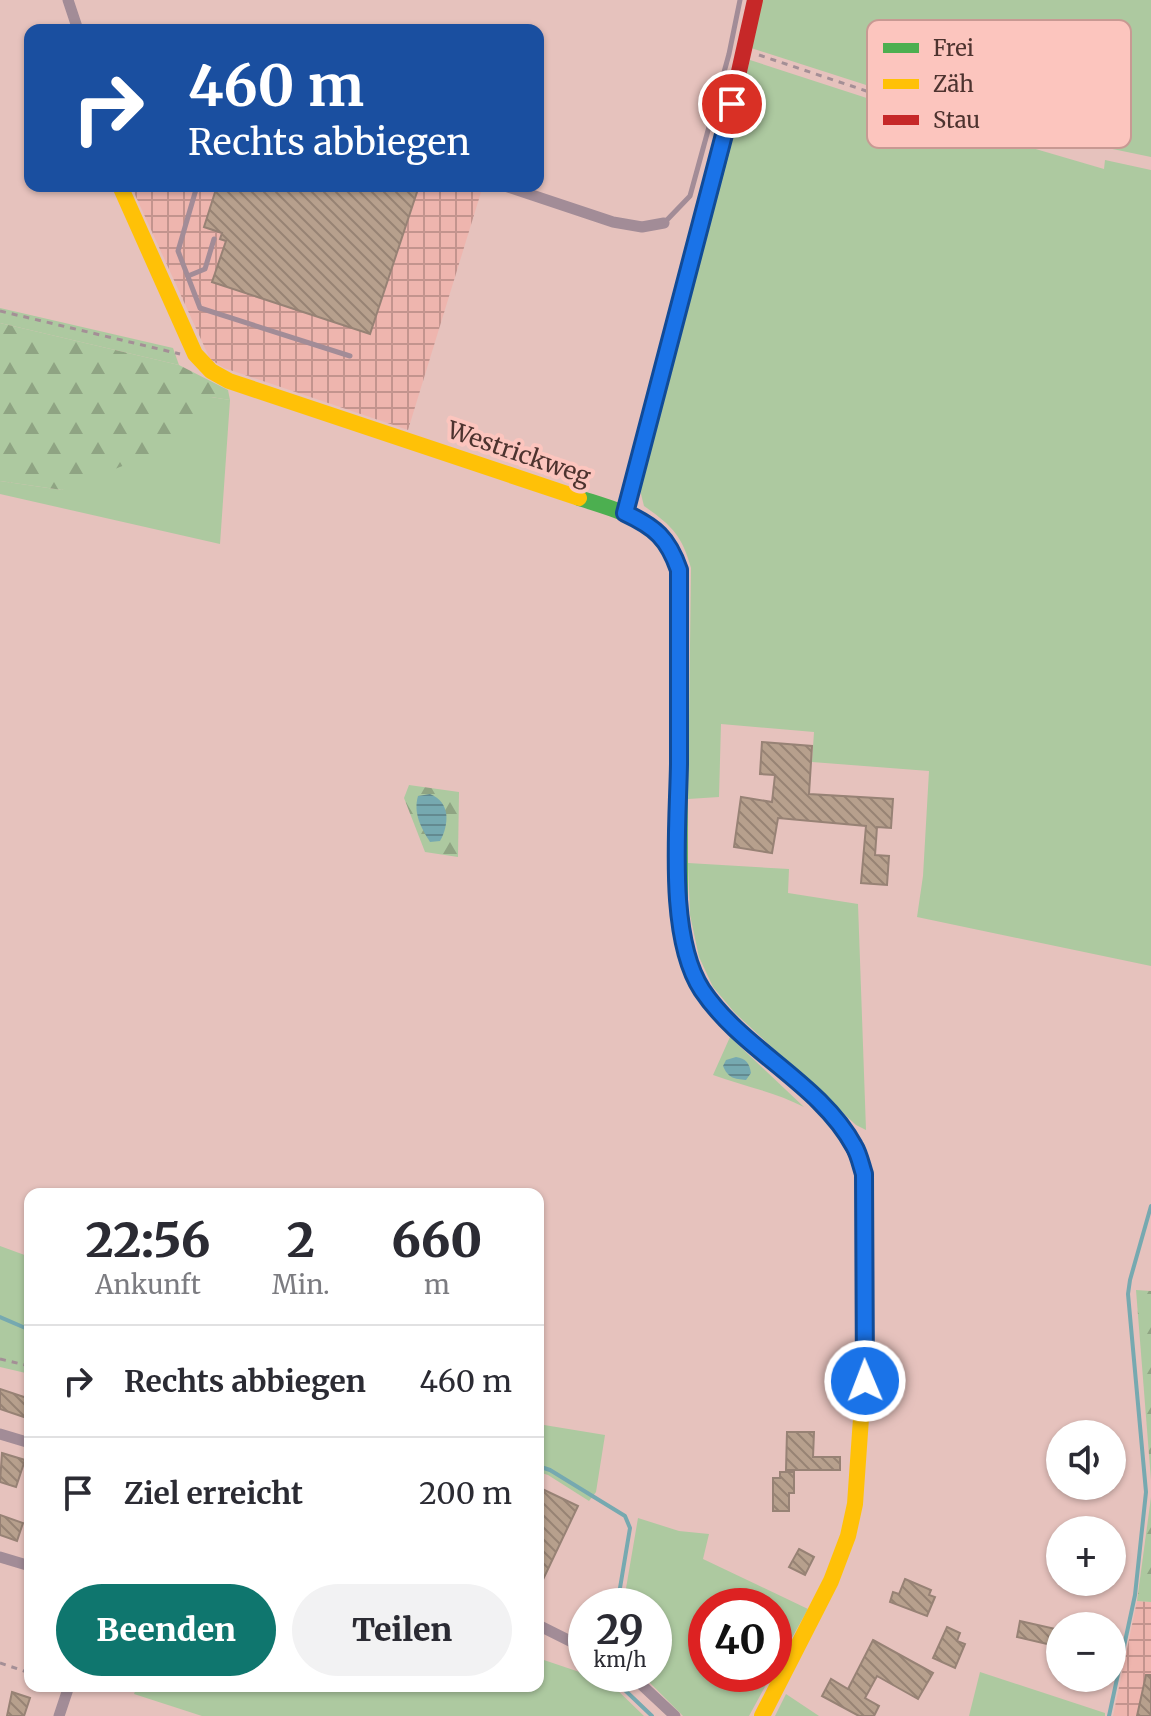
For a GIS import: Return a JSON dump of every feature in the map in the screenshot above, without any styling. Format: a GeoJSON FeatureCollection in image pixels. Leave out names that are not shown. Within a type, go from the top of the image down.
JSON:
{"type":"FeatureCollection","features":[{"type":"Feature","properties":{"kind":"street"},"geometry":{"type":"LineString","coordinates":[[68,0],[76,24]]}},
{"type":"Feature","properties":{"kind":"street"},"geometry":{"type":"LineString","coordinates":[[625,513],[726,131],[755,0]]}},
{"type":"Feature","properties":{"kind":"street","name":"Westrickweg"},"geometry":{"type":"LineString","coordinates":[[123,192],[195,354],[211,371],[229,381],[625,513],[659,533],[673,550],[679,570],[680,917],[688,960],[702,990],[729,1023],[811,1095],[843,1129],[856,1148],[864,1174],[865,1381],[855,1504],[848,1536],[831,1581],[762,1716]]}},
{"type":"Feature","properties":{"kind":"street"},"geometry":{"type":"LineString","coordinates":[[523,192],[613,222],[642,227],[664,223]]}},
{"type":"Feature","properties":{"kind":"street"},"geometry":{"type":"LineString","coordinates":[[0,1434],[24,1441]]}},
{"type":"Feature","properties":{"kind":"street"},"geometry":{"type":"LineString","coordinates":[[0,1557],[24,1564]]}},
{"type":"Feature","properties":{"kind":"street"},"geometry":{"type":"LineString","coordinates":[[544,1628],[568,1640]]}},
{"type":"Feature","properties":{"kind":"street"},"geometry":{"type":"LineString","coordinates":[[59,1716],[67,1692]]}},
{"type":"Feature","properties":{"kind":"street"},"geometry":{"type":"LineString","coordinates":[[649,1692],[675,1716]]}},
{"type":"Feature","properties":{"kind":"lane"},"geometry":{"type":"LineString","coordinates":[[664,223],[690,196],[729,54],[740,0]]}},
{"type":"Feature","properties":{"kind":"lane"},"geometry":{"type":"LineString","coordinates":[[195,192],[178,251],[200,308],[350,356]]}},
{"type":"Feature","properties":{"kind":"lane"},"geometry":{"type":"LineString","coordinates":[[188,276],[205,269],[214,239]]}},
{"type":"Feature","properties":{"kind":"path"},"geometry":{"type":"LineString","coordinates":[[744,51],[867,92]]}},
{"type":"Feature","properties":{"kind":"path"},"geometry":{"type":"LineString","coordinates":[[0,311],[188,356],[195,354]]}},
{"type":"Feature","properties":{"kind":"path"},"geometry":{"type":"LineString","coordinates":[[0,1359],[24,1365]]}},
{"type":"Feature","properties":{"kind":"path"},"geometry":{"type":"LineString","coordinates":[[0,1663],[24,1671]]}},
{"type":"Feature","properties":{"kind":"shaded area"},"geometry":{"type":"Polygon","coordinates":[[[134,192],[481,192],[408,430],[224,368],[210,359],[134,192]]]}},
{"type":"Feature","properties":{"kind":"shaded area"},"geometry":{"type":"Polygon","coordinates":[[[1137,1601],[1151,1602],[1151,1716],[1113,1716],[1118,1692],[1126,1692],[1126,1654],[1137,1601]]]}},
{"type":"Feature","properties":{"kind":"green space"},"geometry":{"type":"Polygon","coordinates":[[[760,0],[1151,0],[1151,157],[1108,148],[1131,148],[1131,20],[867,20],[867,85],[751,48],[760,0]]]}},
{"type":"Feature","properties":{"kind":"green space"},"geometry":{"type":"Polygon","coordinates":[[[750,60],[867,98],[867,148],[1032,148],[1104,169],[1105,160],[1151,170],[1151,966],[917,917],[923,876],[929,771],[812,762],[814,732],[721,724],[719,797],[688,799],[691,568],[679,539],[668,525],[644,506],[640,490],[750,60]]]}},
{"type":"Feature","properties":{"kind":"green space"},"geometry":{"type":"Polygon","coordinates":[[[0,308],[173,348],[179,365],[0,323],[0,308]]]}},
{"type":"Feature","properties":{"kind":"green space"},"geometry":{"type":"Polygon","coordinates":[[[0,323],[179,365],[228,390],[230,400],[211,397],[198,431],[135,461],[62,490],[0,481],[0,323]]]}},
{"type":"Feature","properties":{"kind":"green space"},"geometry":{"type":"Polygon","coordinates":[[[211,397],[230,400],[220,544],[0,494],[0,481],[62,490],[211,397]]]}},
{"type":"Feature","properties":{"kind":"green space"},"geometry":{"type":"Polygon","coordinates":[[[409,785],[459,792],[458,857],[425,852],[404,798],[409,785]]]}},
{"type":"Feature","properties":{"kind":"green space"},"geometry":{"type":"Polygon","coordinates":[[[688,863],[789,869],[788,893],[858,904],[866,1130],[856,1125],[735,1013],[713,987],[699,957],[690,915],[688,863]]]}},
{"type":"Feature","properties":{"kind":"green space"},"geometry":{"type":"Polygon","coordinates":[[[730,1037],[804,1107],[713,1075],[730,1037]]]}},
{"type":"Feature","properties":{"kind":"green space"},"geometry":{"type":"Polygon","coordinates":[[[0,1246],[24,1255],[24,1373],[0,1367],[0,1246]]]}},
{"type":"Feature","properties":{"kind":"green space"},"geometry":{"type":"Polygon","coordinates":[[[1136,1290],[1151,1291],[1151,1480],[1136,1290]]]}},
{"type":"Feature","properties":{"kind":"green space"},"geometry":{"type":"Polygon","coordinates":[[[544,1425],[605,1435],[596,1492],[589,1501],[544,1474],[544,1425]]]}},
{"type":"Feature","properties":{"kind":"green space"},"geometry":{"type":"Polygon","coordinates":[[[1151,1497],[1151,1602],[1137,1601],[1151,1497]]]}},
{"type":"Feature","properties":{"kind":"green space"},"geometry":{"type":"Polygon","coordinates":[[[638,1518],[679,1531],[709,1534],[703,1559],[764,1588],[688,1588],[688,1692],[762,1692],[749,1716],[683,1716],[659,1692],[672,1692],[672,1588],[626,1588],[638,1518]]]}},
{"type":"Feature","properties":{"kind":"green space"},"geometry":{"type":"Polygon","coordinates":[[[792,1601],[808,1609],[792,1638],[792,1601]]]}},
{"type":"Feature","properties":{"kind":"green space"},"geometry":{"type":"Polygon","coordinates":[[[544,1660],[568,1668],[568,1692],[619,1692],[644,1716],[202,1716],[134,1694],[544,1692],[544,1660]]]}},
{"type":"Feature","properties":{"kind":"green space"},"geometry":{"type":"Polygon","coordinates":[[[980,1672],[1105,1713],[1105,1716],[969,1716],[980,1672]]]}},
{"type":"Feature","properties":{"kind":"green space"},"geometry":{"type":"Polygon","coordinates":[[[786,1694],[819,1716],[775,1716],[786,1694]]]}},
{"type":"Feature","properties":{"kind":"water"},"geometry":{"type":"Polygon","coordinates":[[[430,794],[445,808],[445,828],[440,841],[430,842],[417,814],[418,796],[430,794]]]}},
{"type":"Feature","properties":{"kind":"water"},"geometry":{"type":"Polygon","coordinates":[[[736,1057],[745,1060],[749,1066],[751,1073],[746,1080],[732,1077],[723,1066],[726,1060],[736,1057]]]}},
{"type":"Feature","properties":{"kind":"building"},"geometry":{"type":"Polygon","coordinates":[[[215,192],[417,192],[370,334],[212,282],[226,241],[220,239],[222,233],[204,227],[215,192]]]}},
{"type":"Feature","properties":{"kind":"building"},"geometry":{"type":"Polygon","coordinates":[[[762,742],[812,746],[809,794],[893,799],[891,828],[877,827],[875,855],[889,856],[887,885],[861,883],[866,826],[778,818],[772,853],[734,847],[741,797],[772,802],[775,775],[760,774],[762,742]]]}},
{"type":"Feature","properties":{"kind":"building"},"geometry":{"type":"Polygon","coordinates":[[[0,1389],[24,1397],[24,1417],[0,1409],[0,1389]]]}},
{"type":"Feature","properties":{"kind":"building"},"geometry":{"type":"Polygon","coordinates":[[[787,1432],[814,1432],[813,1457],[840,1457],[840,1470],[786,1470],[787,1432]]]}},
{"type":"Feature","properties":{"kind":"building"},"geometry":{"type":"Polygon","coordinates":[[[2,1453],[24,1460],[16,1487],[0,1482],[2,1453]]]}},
{"type":"Feature","properties":{"kind":"building"},"geometry":{"type":"Polygon","coordinates":[[[780,1472],[794,1472],[794,1493],[789,1493],[789,1511],[773,1511],[773,1478],[780,1478],[780,1472]]]}},
{"type":"Feature","properties":{"kind":"building"},"geometry":{"type":"Polygon","coordinates":[[[544,1490],[578,1506],[544,1577],[544,1490]]]}},
{"type":"Feature","properties":{"kind":"building"},"geometry":{"type":"Polygon","coordinates":[[[0,1515],[23,1523],[17,1541],[0,1535],[0,1515]]]}},
{"type":"Feature","properties":{"kind":"building"},"geometry":{"type":"Polygon","coordinates":[[[799,1549],[814,1557],[805,1575],[789,1567],[799,1549]]]}},
{"type":"Feature","properties":{"kind":"building"},"geometry":{"type":"Polygon","coordinates":[[[905,1579],[931,1590],[929,1595],[935,1597],[927,1616],[890,1602],[893,1592],[899,1594],[905,1579]]]}},
{"type":"Feature","properties":{"kind":"building"},"geometry":{"type":"Polygon","coordinates":[[[1020,1621],[1046,1627],[1046,1644],[1017,1637],[1020,1621]]]}},
{"type":"Feature","properties":{"kind":"building"},"geometry":{"type":"Polygon","coordinates":[[[947,1627],[960,1633],[957,1641],[965,1644],[955,1668],[933,1658],[947,1627]]]}},
{"type":"Feature","properties":{"kind":"building"},"geometry":{"type":"Polygon","coordinates":[[[873,1640],[933,1673],[918,1699],[877,1676],[865,1698],[879,1706],[874,1716],[859,1716],[822,1696],[831,1679],[848,1689],[873,1640]]]}},
{"type":"Feature","properties":{"kind":"building"},"geometry":{"type":"Polygon","coordinates":[[[1146,1675],[1151,1675],[1151,1716],[1137,1716],[1146,1675]]]}},
{"type":"Feature","properties":{"kind":"building"},"geometry":{"type":"Polygon","coordinates":[[[12,1692],[30,1698],[24,1716],[7,1716],[12,1692]]]}},
{"type":"Feature","properties":{"kind":"waterway"},"geometry":{"type":"LineString","coordinates":[[1109,1716],[1135,1595],[1146,1492],[1128,1294],[1151,1206]]}},
{"type":"Feature","properties":{"kind":"waterway"},"geometry":{"type":"LineString","coordinates":[[0,1317],[24,1327]]}},
{"type":"Feature","properties":{"kind":"waterway"},"geometry":{"type":"LineString","coordinates":[[544,1468],[625,1516],[630,1528],[620,1588]]}},
{"type":"Feature","properties":{"kind":"waterway"},"geometry":{"type":"LineString","coordinates":[[627,1692],[652,1716]]}},
{"type":"Feature","properties":{"kind":"traffic: fast"},"geometry":{"type":"LineString","coordinates":[[625,513],[721,152]]}},
{"type":"Feature","properties":{"kind":"traffic: fast"},"geometry":{"type":"LineString","coordinates":[[579,498],[626,514],[651,529],[671,553],[679,570],[680,910]]}},
{"type":"Feature","properties":{"kind":"traffic: slow"},"geometry":{"type":"LineString","coordinates":[[123,192],[195,354],[211,371],[229,381],[579,498]]}},
{"type":"Feature","properties":{"kind":"traffic: slow"},"geometry":{"type":"LineString","coordinates":[[762,1716],[831,1581],[848,1536],[855,1504],[865,1361]]}},
{"type":"Feature","properties":{"kind":"traffic: jam"},"geometry":{"type":"LineString","coordinates":[[721,152],[755,0]]}},
{"type":"Feature","properties":{"kind":"traffic: jam"},"geometry":{"type":"LineString","coordinates":[[680,910],[687,955],[704,992],[729,1023],[821,1104],[846,1136],[864,1174],[865,1361]]}},
{"type":"Feature","properties":{"kind":"route"},"geometry":{"type":"LineString","coordinates":[[732,104],[625,513],[659,533],[673,550],[679,570],[678,856],[680,917],[688,960],[702,990],[729,1023],[811,1095],[856,1148],[864,1174],[865,1381]]}}]}
